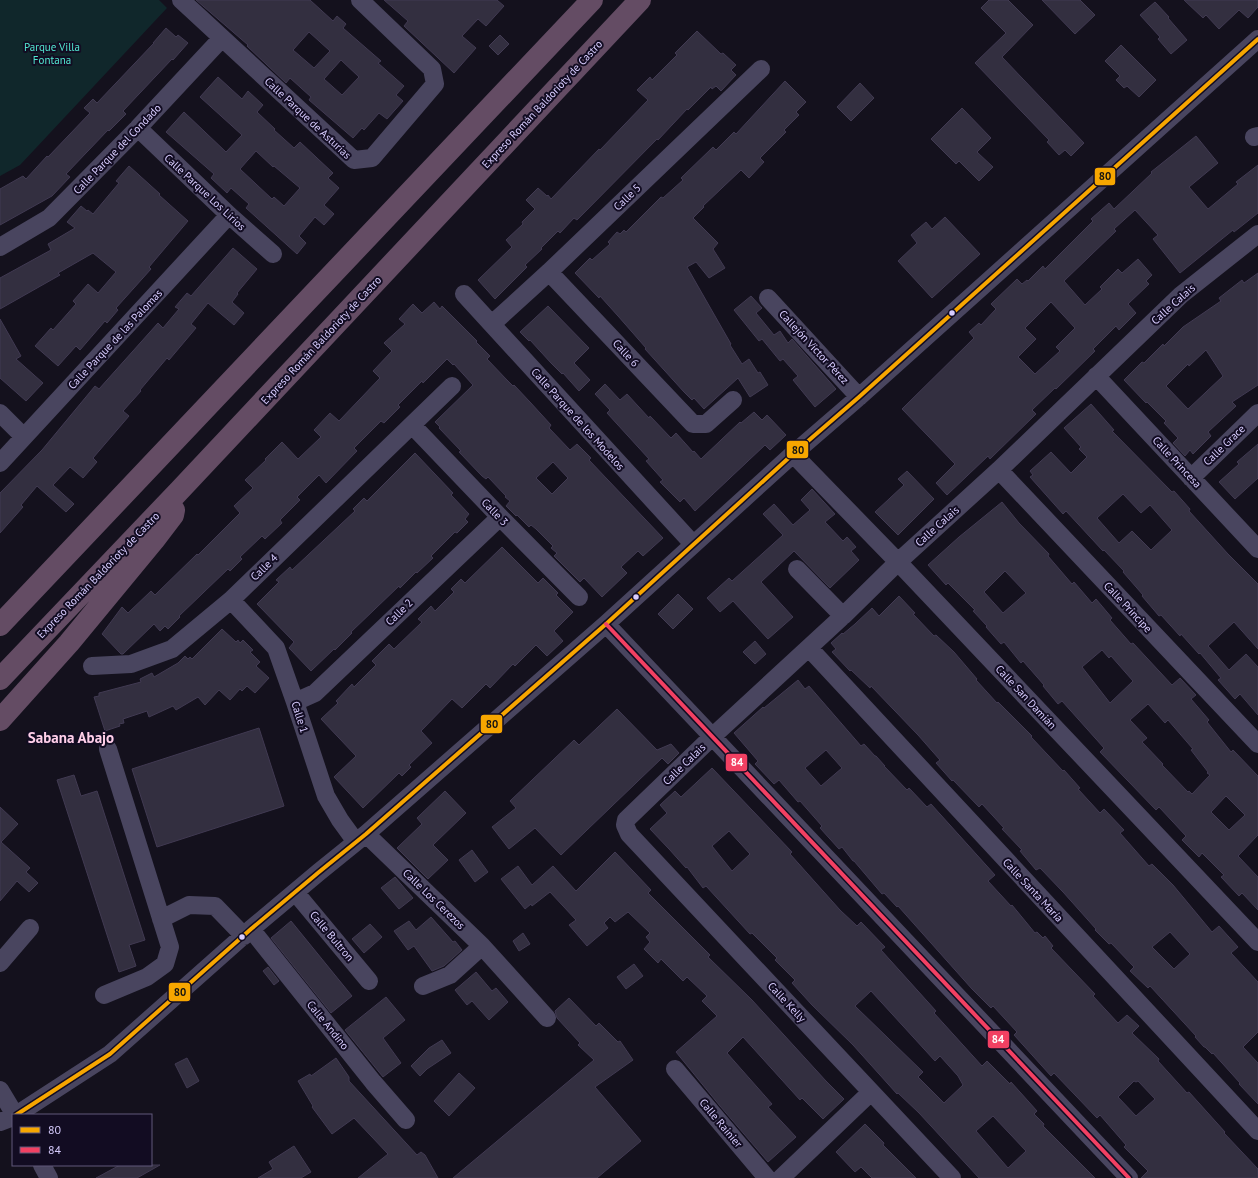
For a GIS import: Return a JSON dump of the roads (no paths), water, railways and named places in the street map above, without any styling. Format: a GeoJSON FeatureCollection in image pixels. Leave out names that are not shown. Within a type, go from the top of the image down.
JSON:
{"type":"FeatureCollection","features":[{"type":"Feature","properties":{"kind":"highway"},"geometry":{"type":"LineString","coordinates":[[0,625],[592,0]]}},
{"type":"Feature","properties":{"kind":"highway","name":"Expreso Román Baldorioty de Castro"},"geometry":{"type":"LineString","coordinates":[[0,679],[640,0]]}},
{"type":"Feature","properties":{"kind":"highway"},"geometry":{"type":"LineString","coordinates":[[0,720],[69,643],[154,540],[172,515],[179,490]]}},
{"type":"Feature","properties":{"kind":"street","name":"Calle Parque de Asturias"},"geometry":{"type":"LineString","coordinates":[[181,0],[354,160],[372,158],[435,84],[432,69],[360,0]]}},
{"type":"Feature","properties":{"kind":"street","name":"Calle Parque del Condado"},"geometry":{"type":"LineString","coordinates":[[0,247],[49,218],[138,128],[222,38]]}},
{"type":"Feature","properties":{"kind":"street"},"geometry":{"type":"LineString","coordinates":[[18,1114],[110,1054],[248,932],[361,838],[606,624],[793,454],[859,397],[1258,39]]}},
{"type":"Feature","properties":{"kind":"street","name":"Calle 5"},"geometry":{"type":"LineString","coordinates":[[492,324],[549,272],[761,69]]}},
{"type":"Feature","properties":{"kind":"street","name":"Calle Parque Los Lirios"},"geometry":{"type":"LineString","coordinates":[[138,128],[229,215],[273,254]]}},
{"type":"Feature","properties":{"kind":"street","name":"Calle Parque de las Palomas"},"geometry":{"type":"LineString","coordinates":[[0,463],[229,215]]}},
{"type":"Feature","properties":{"kind":"street","name":"Calle Calais"},"geometry":{"type":"LineString","coordinates":[[625,825],[626,820],[713,736],[809,648],[898,562],[999,470],[1181,295],[1258,234]]}},
{"type":"Feature","properties":{"kind":"street","name":"Calle 6"},"geometry":{"type":"LineString","coordinates":[[549,272],[693,424],[706,424],[733,400]]}},
{"type":"Feature","properties":{"kind":"street","name":"Calle Parque de los Modelos"},"geometry":{"type":"LineString","coordinates":[[464,294],[693,544]]}},
{"type":"Feature","properties":{"kind":"street","name":"Callejón Víctor Pérez"},"geometry":{"type":"LineString","coordinates":[[768,298],[859,397]]}},
{"type":"Feature","properties":{"kind":"street","name":"Calle Princesa"},"geometry":{"type":"LineString","coordinates":[[1096,376],[1258,549]]}},
{"type":"Feature","properties":{"kind":"street","name":"Calle 4"},"geometry":{"type":"LineString","coordinates":[[92,666],[130,664],[172,649],[231,600],[452,386]]}},
{"type":"Feature","properties":{"kind":"street","name":"Calle Grace"},"geometry":{"type":"LineString","coordinates":[[1191,478],[1258,413]]}},
{"type":"Feature","properties":{"kind":"street"},"geometry":{"type":"LineString","coordinates":[[0,414],[24,437]]}},
{"type":"Feature","properties":{"kind":"street","name":"Calle 3"},"geometry":{"type":"LineString","coordinates":[[412,424],[500,517],[579,597]]}},
{"type":"Feature","properties":{"kind":"street","name":"Calle San Damián"},"geometry":{"type":"LineString","coordinates":[[793,454],[898,562],[1258,942]]}},
{"type":"Feature","properties":{"kind":"street","name":"Calle Príncipe"},"geometry":{"type":"LineString","coordinates":[[999,470],[1258,744]]}},
{"type":"Feature","properties":{"kind":"street","name":"Calle 2"},"geometry":{"type":"LineString","coordinates":[[296,702],[315,693],[500,517]]}},
{"type":"Feature","properties":{"kind":"street"},"geometry":{"type":"LineString","coordinates":[[797,569],[843,616]]}},
{"type":"Feature","properties":{"kind":"street","name":"Calle 1"},"geometry":{"type":"LineString","coordinates":[[231,600],[276,648],[296,702],[326,796],[340,820],[361,838]]}},
{"type":"Feature","properties":{"kind":"street"},"geometry":{"type":"LineString","coordinates":[[606,624],[1129,1178]]}},
{"type":"Feature","properties":{"kind":"street","name":"Calle Santa María"},"geometry":{"type":"LineString","coordinates":[[809,648],[1258,1131]]}},
{"type":"Feature","properties":{"kind":"street"},"geometry":{"type":"LineString","coordinates":[[104,995],[147,977],[165,964],[170,947],[108,749]]}},
{"type":"Feature","properties":{"kind":"street","name":"Calle Kelly"},"geometry":{"type":"LineString","coordinates":[[625,825],[629,834],[952,1178]]}},
{"type":"Feature","properties":{"kind":"street","name":"Calle Los Cerezos"},"geometry":{"type":"LineString","coordinates":[[361,838],[482,946],[547,1018]]}},
{"type":"Feature","properties":{"kind":"street","name":"Calle Bultron"},"geometry":{"type":"LineString","coordinates":[[295,892],[369,981]]}},
{"type":"Feature","properties":{"kind":"street","name":"Calle Andino"},"geometry":{"type":"LineString","coordinates":[[161,919],[189,905],[215,906],[248,932],[406,1120]]}},
{"type":"Feature","properties":{"kind":"street"},"geometry":{"type":"LineString","coordinates":[[0,963],[30,928]]}},
{"type":"Feature","properties":{"kind":"street"},"geometry":{"type":"LineString","coordinates":[[423,986],[450,976],[482,946]]}},
{"type":"Feature","properties":{"kind":"street","name":"Calle Rainier"},"geometry":{"type":"LineString","coordinates":[[675,1069],[767,1178]]}},
{"type":"Feature","properties":{"kind":"street"},"geometry":{"type":"LineString","coordinates":[[0,1090],[14,1114]]}},
{"type":"Feature","properties":{"kind":"street"},"geometry":{"type":"LineString","coordinates":[[782,1178],[872,1092]]}},
{"type":"Feature","properties":{"kind":"street"},"geometry":{"type":"LineString","coordinates":[[0,1122],[12,1117]]}},
{"type":"Feature","properties":{"kind":"street"},"geometry":{"type":"LineString","coordinates":[[43,1166],[49,1178]]}},
{"type":"Feature","properties":{"kind":"district","name":"Sabana Abajo"},"geometry":{"type":"Point","coordinates":[71,737]}},
{"type":"Feature","properties":{"kind":"park label","name":"Parque Villa Fontana"},"geometry":{"type":"Point","coordinates":[52,53]}}]}
